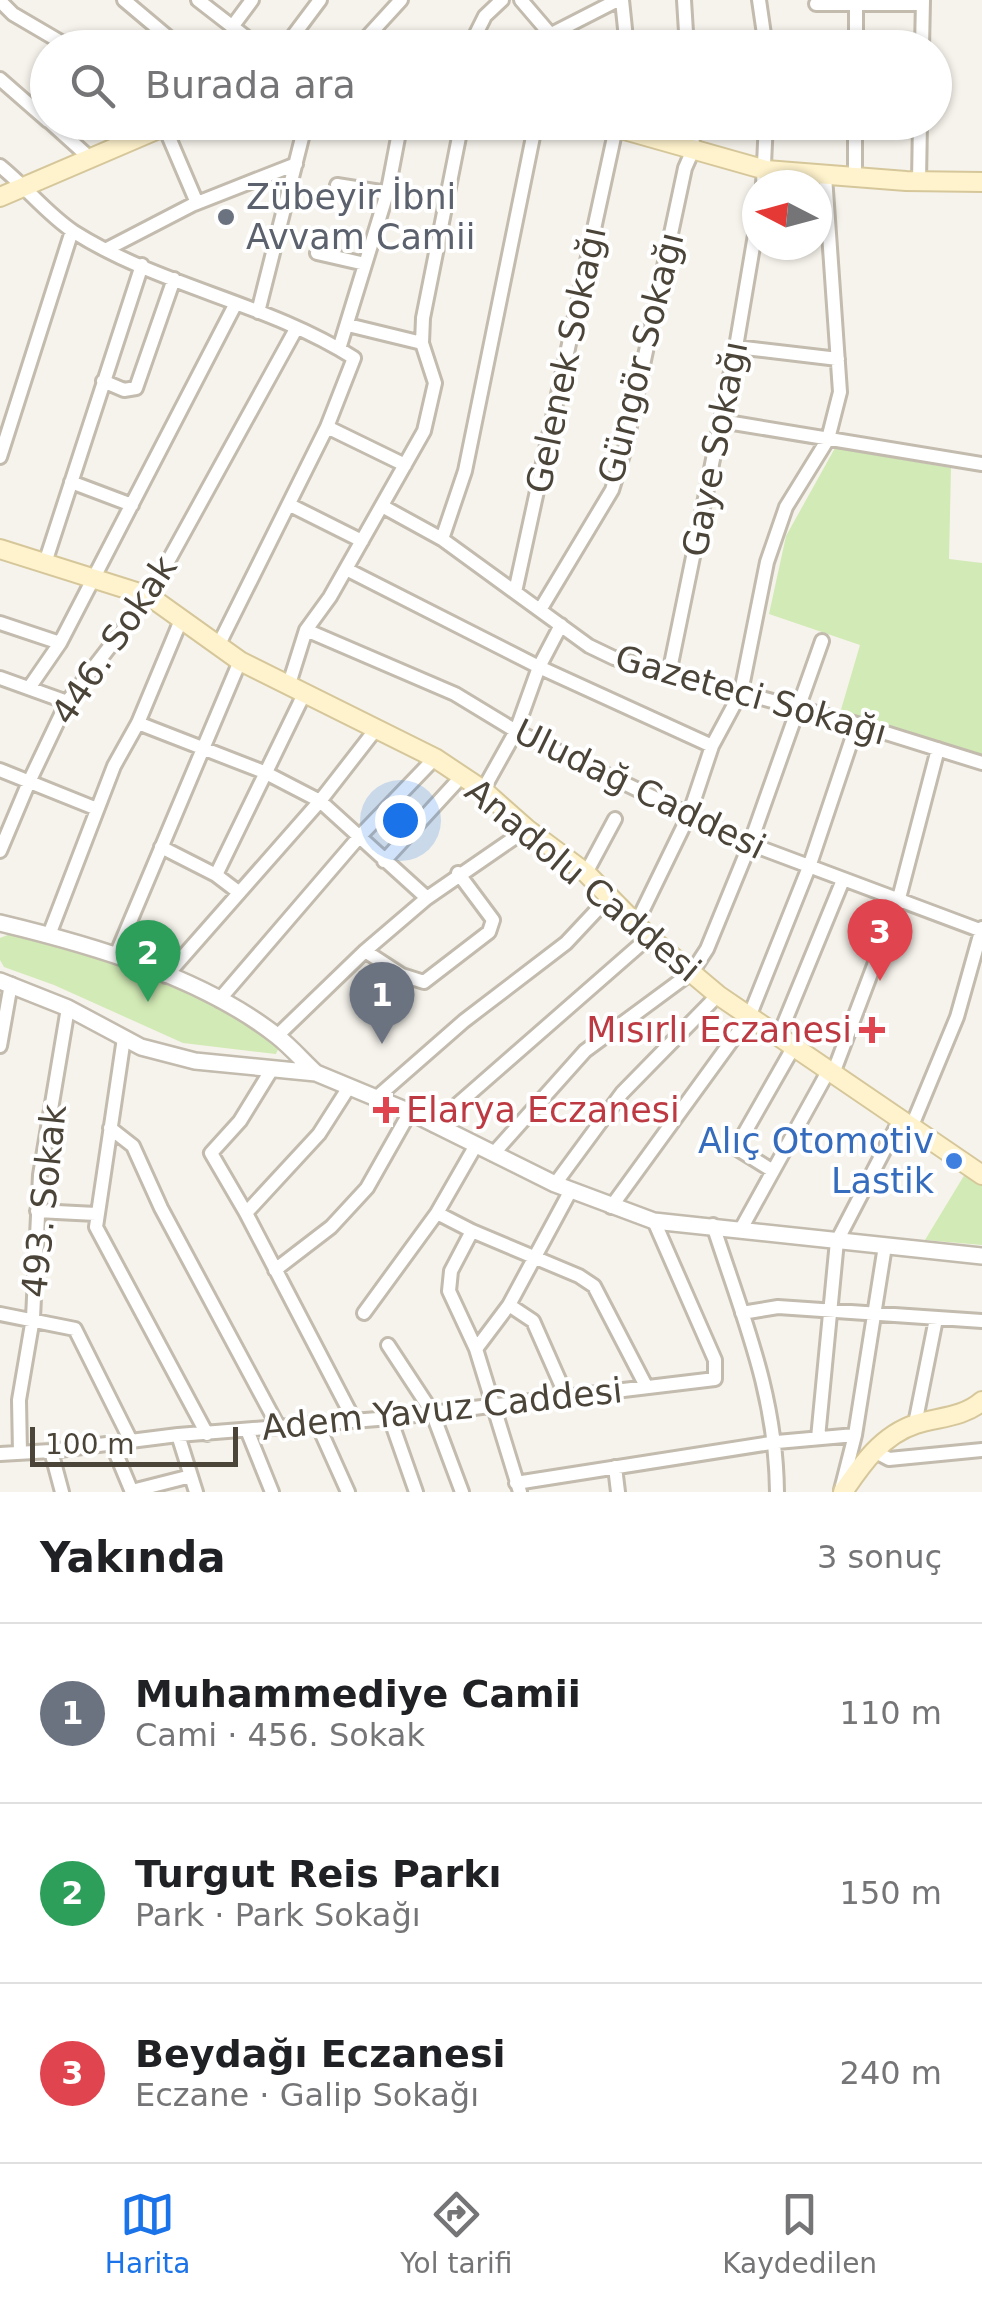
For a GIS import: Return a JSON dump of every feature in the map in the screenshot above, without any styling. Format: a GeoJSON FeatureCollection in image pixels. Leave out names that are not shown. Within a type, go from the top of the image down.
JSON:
{"type":"FeatureCollection","features":[{"type":"Feature","properties":{"kind":"main road"},"geometry":{"type":"LineString","coordinates":[[0,196],[134,140]]}},
{"type":"Feature","properties":{"kind":"main road"},"geometry":{"type":"LineString","coordinates":[[664,140],[745,170]]}},
{"type":"Feature","properties":{"kind":"main road"},"geometry":{"type":"LineString","coordinates":[[832,176],[982,182]]}},
{"type":"Feature","properties":{"kind":"main road","name":"Anadolu Caddesi"},"geometry":{"type":"LineString","coordinates":[[0,549],[150,596],[240,660],[435,758],[482,790],[586,873],[643,930],[718,995],[982,1175]]}},
{"type":"Feature","properties":{"kind":"main road"},"geometry":{"type":"LineString","coordinates":[[842,1492],[874,1451],[915,1424],[966,1412],[982,1401]]}},
{"type":"Feature","properties":{"kind":"street"},"geometry":{"type":"LineString","coordinates":[[124,0],[160,30]]}},
{"type":"Feature","properties":{"kind":"street"},"geometry":{"type":"LineString","coordinates":[[198,0],[236,30]]}},
{"type":"Feature","properties":{"kind":"street"},"geometry":{"type":"LineString","coordinates":[[232,27],[252,0]]}},
{"type":"Feature","properties":{"kind":"street"},"geometry":{"type":"LineString","coordinates":[[298,30],[320,0]]}},
{"type":"Feature","properties":{"kind":"street"},"geometry":{"type":"LineString","coordinates":[[374,30],[401,0]]}},
{"type":"Feature","properties":{"kind":"street"},"geometry":{"type":"LineString","coordinates":[[477,30],[484,16],[502,0]]}},
{"type":"Feature","properties":{"kind":"street"},"geometry":{"type":"LineString","coordinates":[[521,0],[547,30]]}},
{"type":"Feature","properties":{"kind":"street"},"geometry":{"type":"LineString","coordinates":[[561,30],[620,0],[624,30]]}},
{"type":"Feature","properties":{"kind":"street"},"geometry":{"type":"LineString","coordinates":[[684,0],[686,30]]}},
{"type":"Feature","properties":{"kind":"street"},"geometry":{"type":"LineString","coordinates":[[759,0],[763,30]]}},
{"type":"Feature","properties":{"kind":"street"},"geometry":{"type":"LineString","coordinates":[[0,1],[41,30]]}},
{"type":"Feature","properties":{"kind":"street"},"geometry":{"type":"LineString","coordinates":[[856,2],[856,30]]}},
{"type":"Feature","properties":{"kind":"street"},"geometry":{"type":"LineString","coordinates":[[816,4],[923,2],[922,30]]}},
{"type":"Feature","properties":{"kind":"street"},"geometry":{"type":"LineString","coordinates":[[0,79],[30,105]]}},
{"type":"Feature","properties":{"kind":"street"},"geometry":{"type":"LineString","coordinates":[[70,140],[91,158]]}},
{"type":"Feature","properties":{"kind":"street"},"geometry":{"type":"LineString","coordinates":[[175,140],[197,204]]}},
{"type":"Feature","properties":{"kind":"street"},"geometry":{"type":"LineString","coordinates":[[258,312],[302,140]]}},
{"type":"Feature","properties":{"kind":"street"},"geometry":{"type":"LineString","coordinates":[[339,349],[387,193],[397,140]]}},
{"type":"Feature","properties":{"kind":"street"},"geometry":{"type":"LineString","coordinates":[[216,875],[264,772],[297,688],[306,630],[346,569],[424,431],[435,384],[422,342],[423,318],[458,140]]}},
{"type":"Feature","properties":{"kind":"street"},"geometry":{"type":"LineString","coordinates":[[442,539],[465,472],[532,140]]}},
{"type":"Feature","properties":{"kind":"street","name":"Gelenek Sokağı"},"geometry":{"type":"LineString","coordinates":[[516,592],[625,140]]}},
{"type":"Feature","properties":{"kind":"street"},"geometry":{"type":"LineString","coordinates":[[693,140],[694,150]]}},
{"type":"Feature","properties":{"kind":"street"},"geometry":{"type":"LineString","coordinates":[[765,170],[766,140]]}},
{"type":"Feature","properties":{"kind":"street"},"geometry":{"type":"LineString","coordinates":[[855,178],[856,140]]}},
{"type":"Feature","properties":{"kind":"street"},"geometry":{"type":"LineString","coordinates":[[919,182],[920,140]]}},
{"type":"Feature","properties":{"kind":"street","name":"Güngör Sokağı"},"geometry":{"type":"LineString","coordinates":[[540,610],[612,490],[626,445],[685,168],[694,150]]}},
{"type":"Feature","properties":{"kind":"street"},"geometry":{"type":"LineString","coordinates":[[107,248],[197,204],[296,164]]}},
{"type":"Feature","properties":{"kind":"street"},"geometry":{"type":"LineString","coordinates":[[0,166],[72,231],[354,358],[327,427],[219,644]]}},
{"type":"Feature","properties":{"kind":"street"},"geometry":{"type":"LineString","coordinates":[[337,186],[387,193]]}},
{"type":"Feature","properties":{"kind":"street"},"geometry":{"type":"LineString","coordinates":[[1,450],[72,231]]}},
{"type":"Feature","properties":{"kind":"street"},"geometry":{"type":"LineString","coordinates":[[317,254],[365,264]]}},
{"type":"Feature","properties":{"kind":"street","name":"Gaye Sokağı"},"geometry":{"type":"LineString","coordinates":[[669,674],[751,260]]}},
{"type":"Feature","properties":{"kind":"street"},"geometry":{"type":"LineString","coordinates":[[434,1125],[643,930],[690,815],[712,746],[740,692],[766,562],[786,508],[828,439],[840,392],[832,260]]}},
{"type":"Feature","properties":{"kind":"street"},"geometry":{"type":"LineString","coordinates":[[45,563],[142,265]]}},
{"type":"Feature","properties":{"kind":"street"},"geometry":{"type":"LineString","coordinates":[[103,382],[124,390],[136,388],[174,279]]}},
{"type":"Feature","properties":{"kind":"street"},"geometry":{"type":"LineString","coordinates":[[30,688],[60,643],[234,304]]}},
{"type":"Feature","properties":{"kind":"street"},"geometry":{"type":"LineString","coordinates":[[348,325],[422,342]]}},
{"type":"Feature","properties":{"kind":"street","name":"446. Sokak"},"geometry":{"type":"LineString","coordinates":[[0,852],[67,702],[150,596],[296,329]]}},
{"type":"Feature","properties":{"kind":"street"},"geometry":{"type":"LineString","coordinates":[[736,347],[838,358]]}},
{"type":"Feature","properties":{"kind":"street"},"geometry":{"type":"LineString","coordinates":[[722,421],[982,464]]}},
{"type":"Feature","properties":{"kind":"street"},"geometry":{"type":"LineString","coordinates":[[327,427],[405,465]]}},
{"type":"Feature","properties":{"kind":"street"},"geometry":{"type":"LineString","coordinates":[[71,482],[132,505]]}},
{"type":"Feature","properties":{"kind":"street"},"geometry":{"type":"LineString","coordinates":[[290,505],[362,541]]}},
{"type":"Feature","properties":{"kind":"street","name":"Gazeteci Sokağı"},"geometry":{"type":"LineString","coordinates":[[382,506],[442,539],[590,646],[614,658],[857,724],[982,763]]}},
{"type":"Feature","properties":{"kind":"street"},"geometry":{"type":"LineString","coordinates":[[346,569],[538,667],[712,746]]}},
{"type":"Feature","properties":{"kind":"street"},"geometry":{"type":"LineString","coordinates":[[49,934],[114,766],[138,723],[181,620]]}},
{"type":"Feature","properties":{"kind":"street"},"geometry":{"type":"LineString","coordinates":[[0,622],[60,643]]}},
{"type":"Feature","properties":{"kind":"street"},"geometry":{"type":"LineString","coordinates":[[482,790],[516,731],[538,667],[561,625]]}},
{"type":"Feature","properties":{"kind":"street","name":"Uludağ Caddesi"},"geometry":{"type":"LineString","coordinates":[[306,630],[455,694],[516,731],[750,844],[982,930]]}},
{"type":"Feature","properties":{"kind":"street"},"geometry":{"type":"LineString","coordinates":[[494,1154],[585,1051],[692,972],[707,949],[750,844],[822,641]]}},
{"type":"Feature","properties":{"kind":"street"},"geometry":{"type":"LineString","coordinates":[[116,955],[240,660]]}},
{"type":"Feature","properties":{"kind":"street"},"geometry":{"type":"LineString","coordinates":[[0,678],[67,702]]}},
{"type":"Feature","properties":{"kind":"street"},"geometry":{"type":"LineString","coordinates":[[138,723],[264,772],[320,801],[427,898]]}},
{"type":"Feature","properties":{"kind":"street"},"geometry":{"type":"LineString","coordinates":[[612,1207],[749,1018],[809,868],[857,724]]}},
{"type":"Feature","properties":{"kind":"street"},"geometry":{"type":"LineString","coordinates":[[166,976],[320,801],[376,729]]}},
{"type":"Feature","properties":{"kind":"street"},"geometry":{"type":"LineString","coordinates":[[741,1230],[832,1070],[899,901],[938,749]]}},
{"type":"Feature","properties":{"kind":"street"},"geometry":{"type":"LineString","coordinates":[[219,1000],[359,837],[435,758]]}},
{"type":"Feature","properties":{"kind":"street"},"geometry":{"type":"LineString","coordinates":[[0,770],[97,809]]}},
{"type":"Feature","properties":{"kind":"street"},"geometry":{"type":"LineString","coordinates":[[384,861],[462,776]]}},
{"type":"Feature","properties":{"kind":"street"},"geometry":{"type":"LineString","coordinates":[[586,873],[615,819]]}},
{"type":"Feature","properties":{"kind":"street"},"geometry":{"type":"LineString","coordinates":[[277,1036],[427,898],[527,829]]}},
{"type":"Feature","properties":{"kind":"street"},"geometry":{"type":"LineString","coordinates":[[161,846],[216,875],[237,892]]}},
{"type":"Feature","properties":{"kind":"street"},"geometry":{"type":"LineString","coordinates":[[366,951],[402,974],[424,982],[489,932],[494,920],[458,874]]}},
{"type":"Feature","properties":{"kind":"street"},"geometry":{"type":"LineString","coordinates":[[773,1171],[736,1148],[786,1043],[843,880]]}},
{"type":"Feature","properties":{"kind":"street"},"geometry":{"type":"LineString","coordinates":[[376,1098],[464,1021],[566,944],[610,896]]}},
{"type":"Feature","properties":{"kind":"street"},"geometry":{"type":"LineString","coordinates":[[0,923],[116,955],[219,1000],[277,1036],[316,1073]]}},
{"type":"Feature","properties":{"kind":"street"},"geometry":{"type":"LineString","coordinates":[[818,1438],[837,1241],[906,1123],[957,1017],[982,930]]}},
{"type":"Feature","properties":{"kind":"street"},"geometry":{"type":"LineString","coordinates":[[0,1046],[6,982],[68,1008],[141,1047],[194,1061],[316,1073],[410,1112],[563,1187],[654,1221],[982,1256]]}},
{"type":"Feature","properties":{"kind":"street"},"geometry":{"type":"LineString","coordinates":[[476,1350],[509,1305],[534,1258],[563,1187],[622,1092],[718,995]]}},
{"type":"Feature","properties":{"kind":"street","name":"493. Sokak"},"geometry":{"type":"LineString","coordinates":[[20,1453],[19,1400],[33,1318],[37,1210],[68,1008]]}},
{"type":"Feature","properties":{"kind":"street"},"geometry":{"type":"LineString","coordinates":[[124,1038],[96,1227],[206,1434]]}},
{"type":"Feature","properties":{"kind":"street"},"geometry":{"type":"LineString","coordinates":[[272,1069],[240,1121],[211,1153],[354,1420]]}},
{"type":"Feature","properties":{"kind":"street"},"geometry":{"type":"LineString","coordinates":[[246,1213],[318,1134],[349,1087]]}},
{"type":"Feature","properties":{"kind":"street"},"geometry":{"type":"LineString","coordinates":[[275,1270],[331,1227],[368,1188],[410,1112]]}},
{"type":"Feature","properties":{"kind":"street"},"geometry":{"type":"LineString","coordinates":[[110,1128],[133,1146],[161,1208],[278,1426]]}},
{"type":"Feature","properties":{"kind":"street"},"geometry":{"type":"LineString","coordinates":[[364,1314],[437,1213],[476,1145]]}},
{"type":"Feature","properties":{"kind":"street"},"geometry":{"type":"LineString","coordinates":[[37,1210],[96,1214]]}},
{"type":"Feature","properties":{"kind":"street"},"geometry":{"type":"LineString","coordinates":[[437,1213],[580,1276],[594,1286],[646,1386]]}},
{"type":"Feature","properties":{"kind":"street","name":"Adem Yavuz Caddesi"},"geometry":{"type":"LineString","coordinates":[[0,1454],[390,1418],[715,1379],[715,1360],[654,1221]]}},
{"type":"Feature","properties":{"kind":"street"},"geometry":{"type":"LineString","coordinates":[[713,1226],[752,1337],[776,1442],[777,1492]]}},
{"type":"Feature","properties":{"kind":"street"},"geometry":{"type":"LineString","coordinates":[[472,1231],[451,1271],[449,1291],[476,1350],[518,1488],[615,1467],[776,1442],[855,1435]]}},
{"type":"Feature","properties":{"kind":"street"},"geometry":{"type":"LineString","coordinates":[[842,1492],[885,1246]]}},
{"type":"Feature","properties":{"kind":"street"},"geometry":{"type":"LineString","coordinates":[[509,1305],[533,1321],[567,1398]]}},
{"type":"Feature","properties":{"kind":"street"},"geometry":{"type":"LineString","coordinates":[[742,1312],[778,1306],[982,1320]]}},
{"type":"Feature","properties":{"kind":"street"},"geometry":{"type":"LineString","coordinates":[[0,1314],[75,1328],[131,1441]]}},
{"type":"Feature","properties":{"kind":"street"},"geometry":{"type":"LineString","coordinates":[[915,1424],[936,1319]]}},
{"type":"Feature","properties":{"kind":"street"},"geometry":{"type":"LineString","coordinates":[[388,1345],[432,1412],[462,1492]]}},
{"type":"Feature","properties":{"kind":"street"},"geometry":{"type":"LineString","coordinates":[[390,1418],[416,1492]]}},
{"type":"Feature","properties":{"kind":"street"},"geometry":{"type":"LineString","coordinates":[[317,1423],[348,1492]]}},
{"type":"Feature","properties":{"kind":"street"},"geometry":{"type":"LineString","coordinates":[[247,1430],[272,1492]]}},
{"type":"Feature","properties":{"kind":"street"},"geometry":{"type":"LineString","coordinates":[[178,1435],[196,1492]]}},
{"type":"Feature","properties":{"kind":"street"},"geometry":{"type":"LineString","coordinates":[[112,1444],[132,1492],[190,1476]]}},
{"type":"Feature","properties":{"kind":"street"},"geometry":{"type":"LineString","coordinates":[[874,1451],[889,1459],[982,1450]]}},
{"type":"Feature","properties":{"kind":"street"},"geometry":{"type":"LineString","coordinates":[[52,1452],[62,1492]]}},
{"type":"Feature","properties":{"kind":"street"},"geometry":{"type":"LineString","coordinates":[[615,1467],[618,1492]]}},
{"type":"Feature","properties":{"kind":"green space"},"geometry":{"type":"Polygon","coordinates":[[[835,448],[951,468],[949,559],[982,563],[982,757],[840,713],[860,645],[769,614],[786,536],[835,448]]]}},
{"type":"Feature","properties":{"kind":"green space"},"geometry":{"type":"Polygon","coordinates":[[[10,934],[70,945],[142,972],[270,1036],[279,1047],[276,1054],[183,1043],[4,967],[0,960],[0,938],[10,934]]]}},
{"type":"Feature","properties":{"kind":"green space"},"geometry":{"type":"Polygon","coordinates":[[[965,1174],[982,1184],[982,1245],[925,1240],[965,1174]]]}},
{"type":"Feature","properties":{"kind":"place","name":"Zübeyir İbni Avvam Camii"},"geometry":{"type":"Point","coordinates":[226,217]}},
{"type":"Feature","properties":{"kind":"place","name":"Beydağı Eczanesi"},"geometry":{"type":"Point","coordinates":[880,981]}},
{"type":"Feature","properties":{"kind":"place","name":"Turgut Reis Parkı"},"geometry":{"type":"Point","coordinates":[148,1002]}},
{"type":"Feature","properties":{"kind":"place","name":"Mısırlı Eczanesi"},"geometry":{"type":"Point","coordinates":[872,1030]}},
{"type":"Feature","properties":{"kind":"place","name":"Muhammediye Camii"},"geometry":{"type":"Point","coordinates":[382,1044]}},
{"type":"Feature","properties":{"kind":"place","name":"Elarya Eczanesi"},"geometry":{"type":"Point","coordinates":[386,1110]}},
{"type":"Feature","properties":{"kind":"place","name":"Alıç Otomotiv Lastik"},"geometry":{"type":"Point","coordinates":[954,1161]}}]}
